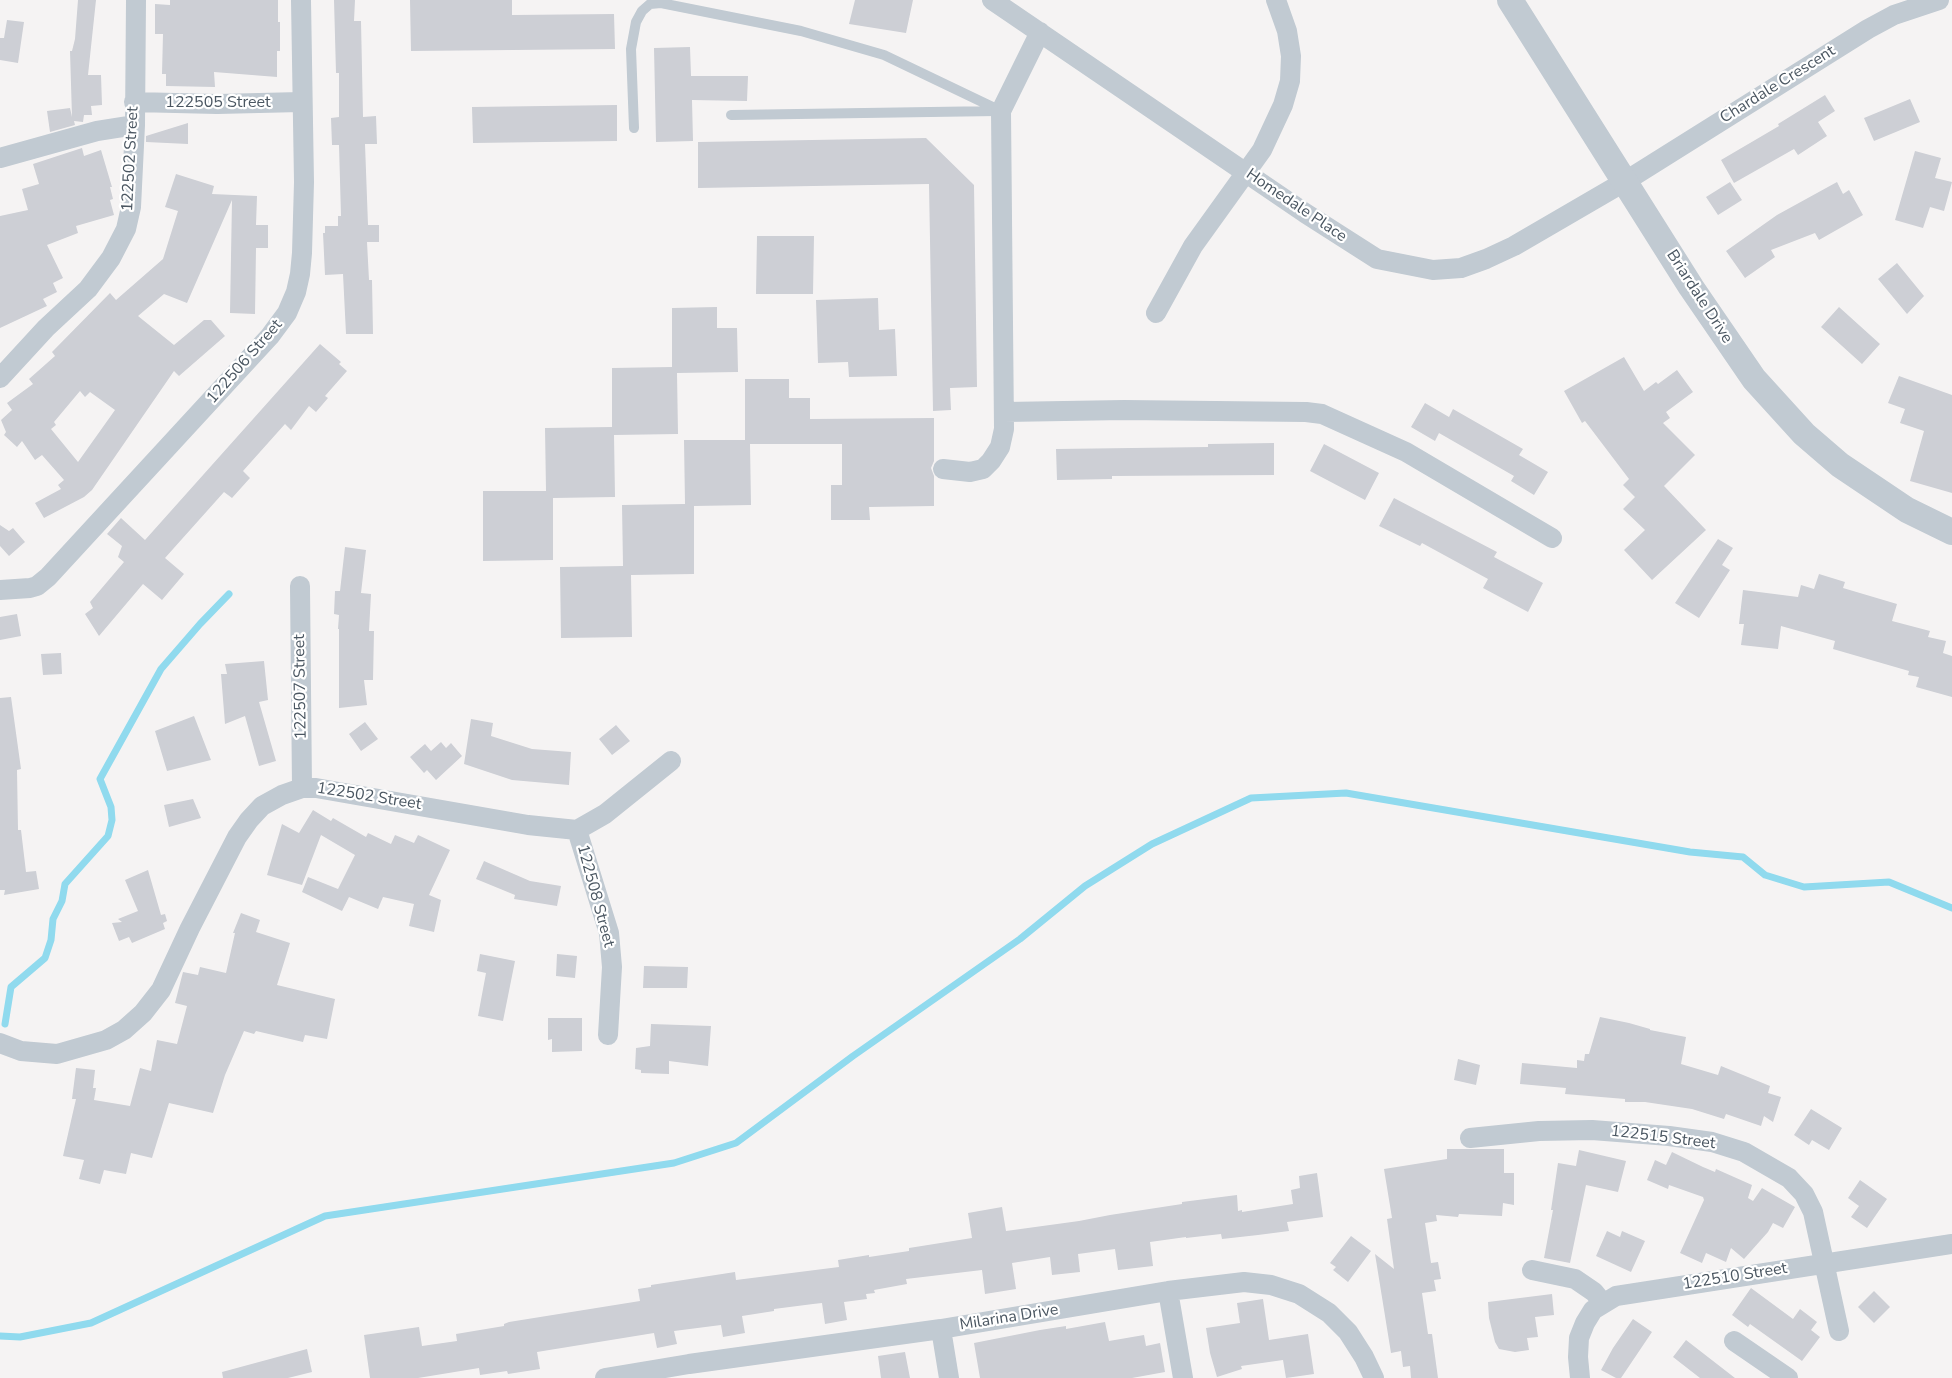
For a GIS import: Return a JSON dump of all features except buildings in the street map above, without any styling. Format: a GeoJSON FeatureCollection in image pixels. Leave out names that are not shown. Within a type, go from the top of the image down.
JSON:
{"type":"FeatureCollection","features":[{"type":"Feature","properties":{"kind":"street","name":"122502 Street"},"geometry":{"type":"LineString","coordinates":[[0,378],[46,328],[88,289],[111,258],[126,229],[131,207],[135,125],[136,0]]}},
{"type":"Feature","properties":{"kind":"street","name":"122506 Street"},"geometry":{"type":"LineString","coordinates":[[0,590],[30,588],[37,586],[48,577],[270,336],[287,313],[296,292],[302,253],[304,182],[301,0]]}},
{"type":"Feature","properties":{"kind":"street","name":"Homedale Place"},"geometry":{"type":"LineString","coordinates":[[992,0],[1377,259],[1433,270],[1461,268],[1515,246],[1624,182]]}},
{"type":"Feature","properties":{"kind":"street"},"geometry":{"type":"LineString","coordinates":[[1156,313],[1193,246],[1247,173],[1272,129],[1290,81],[1291,56],[1287,30],[1276,0]]}},
{"type":"Feature","properties":{"kind":"street","name":"Briardale Drive"},"geometry":{"type":"LineString","coordinates":[[1510,0],[1624,182],[1748,370],[1777,405],[1804,434],[1849,472],[1907,510],[1952,532]]}},
{"type":"Feature","properties":{"kind":"street","name":"Chardale Crescent"},"geometry":{"type":"LineString","coordinates":[[1624,182],[1868,29],[1894,15],[1939,0]]}},
{"type":"Feature","properties":{"kind":"street"},"geometry":{"type":"LineString","coordinates":[[943,470],[970,472],[983,469],[1000,447],[1005,412],[1000,111],[1040,32]]}},
{"type":"Feature","properties":{"kind":"street","name":"122505 Street"},"geometry":{"type":"LineString","coordinates":[[134,102],[217,104],[301,102]]}},
{"type":"Feature","properties":{"kind":"street"},"geometry":{"type":"LineString","coordinates":[[0,158],[97,131],[135,125]]}},
{"type":"Feature","properties":{"kind":"street"},"geometry":{"type":"LineString","coordinates":[[1005,412],[1124,410],[1322,414],[1406,452],[1552,538]]}},
{"type":"Feature","properties":{"kind":"street","name":"122507 Street"},"geometry":{"type":"LineString","coordinates":[[300,586],[302,788]]}},
{"type":"Feature","properties":{"kind":"street"},"geometry":{"type":"LineString","coordinates":[[577,830],[605,814],[671,761]]}},
{"type":"Feature","properties":{"kind":"street","name":"122502 Street"},"geometry":{"type":"LineString","coordinates":[[0,1043],[21,1051],[57,1054],[106,1040],[124,1030],[143,1013],[161,990],[217,874],[249,820],[262,806],[282,795],[302,788],[350,792],[528,825],[566,831],[577,830]]}},
{"type":"Feature","properties":{"kind":"street","name":"122508 Street"},"geometry":{"type":"LineString","coordinates":[[577,830],[609,933],[612,967],[608,1035]]}},
{"type":"Feature","properties":{"kind":"street","name":"122515 Street"},"geometry":{"type":"LineString","coordinates":[[1470,1138],[1539,1131],[1592,1130],[1701,1140],[1744,1152],[1789,1178],[1804,1194],[1813,1212],[1839,1331]]}},
{"type":"Feature","properties":{"kind":"street","name":"122510 Street"},"geometry":{"type":"LineString","coordinates":[[1603,1303],[1616,1296],[1952,1244]]}},
{"type":"Feature","properties":{"kind":"street"},"geometry":{"type":"LineString","coordinates":[[1532,1270],[1575,1279],[1589,1288],[1603,1303],[1593,1310],[1579,1338],[1580,1378]]}},
{"type":"Feature","properties":{"kind":"street","name":"Milarina Drive"},"geometry":{"type":"LineString","coordinates":[[605,1378],[941,1329],[1168,1291],[1244,1282],[1271,1285],[1299,1294],[1329,1313],[1348,1332],[1374,1378]]}},
{"type":"Feature","properties":{"kind":"street"},"geometry":{"type":"LineString","coordinates":[[1168,1291],[1183,1378]]}},
{"type":"Feature","properties":{"kind":"street"},"geometry":{"type":"LineString","coordinates":[[941,1329],[949,1378]]}},
{"type":"Feature","properties":{"kind":"street"},"geometry":{"type":"LineString","coordinates":[[1734,1341],[1788,1378]]}},
{"type":"Feature","properties":{"kind":"lane"},"geometry":{"type":"LineString","coordinates":[[634,128],[631,48],[636,22],[642,11],[650,4],[661,3],[801,31],[884,55],[1000,111]]}},
{"type":"Feature","properties":{"kind":"lane"},"geometry":{"type":"LineString","coordinates":[[731,115],[1000,111]]}},
{"type":"Feature","properties":{"kind":"waterway"},"geometry":{"type":"LineString","coordinates":[[5,1024],[11,987],[45,958],[51,940],[53,919],[62,901],[65,884],[108,836],[112,820],[111,807],[100,779],[161,669],[229,594]]}},
{"type":"Feature","properties":{"kind":"waterway"},"geometry":{"type":"LineString","coordinates":[[0,1336],[20,1337],[91,1323],[325,1216],[674,1163],[736,1143],[853,1056],[1020,939],[1085,886],[1152,844],[1251,798],[1346,793],[1690,852],[1743,857],[1765,875],[1804,887],[1889,882],[1952,908]]}}]}
